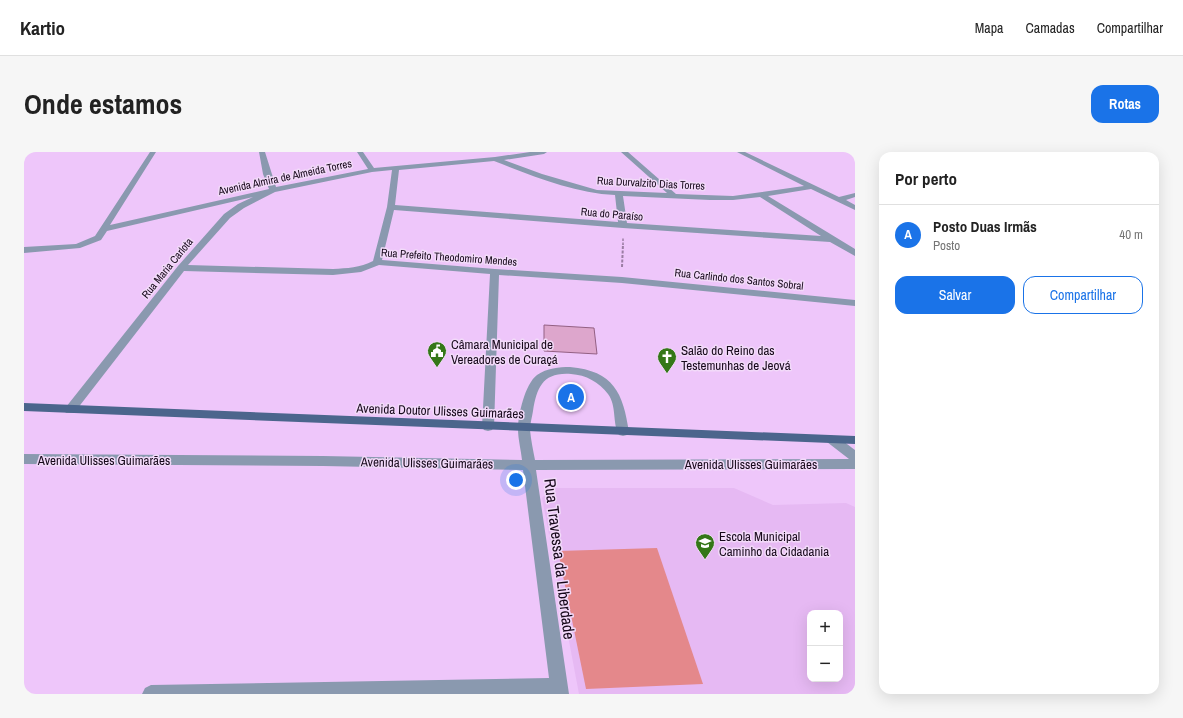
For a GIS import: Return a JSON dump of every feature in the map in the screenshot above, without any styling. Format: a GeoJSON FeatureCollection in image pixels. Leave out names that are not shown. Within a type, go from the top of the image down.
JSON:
{"type":"FeatureCollection","features":[{"type":"Feature","properties":{"kind":"main road","name":"Avenida Doutor Ulisses Guimarães"},"geometry":{"type":"LineString","coordinates":[[24,408],[855,440]]}},
{"type":"Feature","properties":{"kind":"street"},"geometry":{"type":"LineString","coordinates":[[24,250],[77,246],[98,238],[153,152]]}},
{"type":"Feature","properties":{"kind":"street"},"geometry":{"type":"LineString","coordinates":[[262,152],[267,174],[273,190]]}},
{"type":"Feature","properties":{"kind":"street"},"geometry":{"type":"LineString","coordinates":[[360,152],[372,170]]}},
{"type":"Feature","properties":{"kind":"street","name":"Avenida Almira de Almeida Torres"},"geometry":{"type":"LineString","coordinates":[[105,229],[273,190],[372,170],[495,159],[544,152]]}},
{"type":"Feature","properties":{"kind":"street"},"geometry":{"type":"LineString","coordinates":[[624,152],[674,196]]}},
{"type":"Feature","properties":{"kind":"street"},"geometry":{"type":"LineString","coordinates":[[740,152],[855,208]]}},
{"type":"Feature","properties":{"kind":"street","name":"Rua Durvalzito Dias Torres"},"geometry":{"type":"LineString","coordinates":[[495,159],[539,176],[574,187],[597,192],[619,194],[710,198],[761,195],[811,186]]}},
{"type":"Feature","properties":{"kind":"street"},"geometry":{"type":"LineString","coordinates":[[377,262],[391,208],[396,168]]}},
{"type":"Feature","properties":{"kind":"street","name":"Rua Maria Carlota"},"geometry":{"type":"LineString","coordinates":[[70,410],[181,268],[227,216],[241,206],[273,190]]}},
{"type":"Feature","properties":{"kind":"street"},"geometry":{"type":"LineString","coordinates":[[619,194],[623,226]]}},
{"type":"Feature","properties":{"kind":"street"},"geometry":{"type":"LineString","coordinates":[[761,195],[855,253]]}},
{"type":"Feature","properties":{"kind":"street"},"geometry":{"type":"LineString","coordinates":[[839,200],[855,195]]}},
{"type":"Feature","properties":{"kind":"street","name":"Rua do Paraíso"},"geometry":{"type":"LineString","coordinates":[[391,208],[463,212],[623,226],[831,239]]}},
{"type":"Feature","properties":{"kind":"street","name":"Rua Prefeito Theodomiro Mendes"},"geometry":{"type":"LineString","coordinates":[[181,268],[333,272],[354,271],[367,268],[377,262],[495,272],[622,280]]}},
{"type":"Feature","properties":{"kind":"street"},"geometry":{"type":"LineString","coordinates":[[488,427],[495,272]]}},
{"type":"Feature","properties":{"kind":"street","name":"Rua Carlindo dos Santos Sobral"},"geometry":{"type":"LineString","coordinates":[[622,280],[855,303]]}},
{"type":"Feature","properties":{"kind":"street","name":"Rua Travessa da Liberdade"},"geometry":{"type":"LineString","coordinates":[[559,690],[524,428],[528,405],[536,383],[543,376],[555,372],[574,370],[592,376],[605,385],[614,396],[623,432]]}},
{"type":"Feature","properties":{"kind":"street"},"geometry":{"type":"LineString","coordinates":[[831,439],[855,457]]}},
{"type":"Feature","properties":{"kind":"street","name":"Avenida Ulisses Guimarães"},"geometry":{"type":"LineString","coordinates":[[24,459],[315,461],[530,465],[855,464]]}},
{"type":"Feature","properties":{"kind":"street"},"geometry":{"type":"LineString","coordinates":[[151,694],[559,690]]}},
{"type":"Feature","properties":{"kind":"path"},"geometry":{"type":"LineString","coordinates":[[622,280],[623,226]]}},
{"type":"Feature","properties":{"kind":"shaded area","name":"Escola Municipal Caminho da Cidadania"},"geometry":{"type":"Polygon","coordinates":[[[551,488],[734,488],[773,505],[846,503],[855,507],[855,694],[579,694],[542,498],[551,488]]]}},
{"type":"Feature","properties":{"kind":"shaded area"},"geometry":{"type":"Polygon","coordinates":[[[657,548],[703,684],[586,689],[558,551],[657,548]]]}},
{"type":"Feature","properties":{"kind":"building"},"geometry":{"type":"Polygon","coordinates":[[[544,325],[594,328],[597,354],[544,351],[544,325]]]}},
{"type":"Feature","properties":{"kind":"place","name":"Câmara Municipal de Vereadores de Curaçá"},"geometry":{"type":"Point","coordinates":[437,368]}},
{"type":"Feature","properties":{"kind":"place","name":"Salão do Reino das Testemunhas de Jeová"},"geometry":{"type":"Point","coordinates":[667,374]}},
{"type":"Feature","properties":{"kind":"place","name":"Posto Duas Irmãs"},"geometry":{"type":"Point","coordinates":[571,397]}},
{"type":"Feature","properties":{"kind":"place","name":"Escola Municipal Caminho da Cidadania"},"geometry":{"type":"Point","coordinates":[705,560]}}]}
